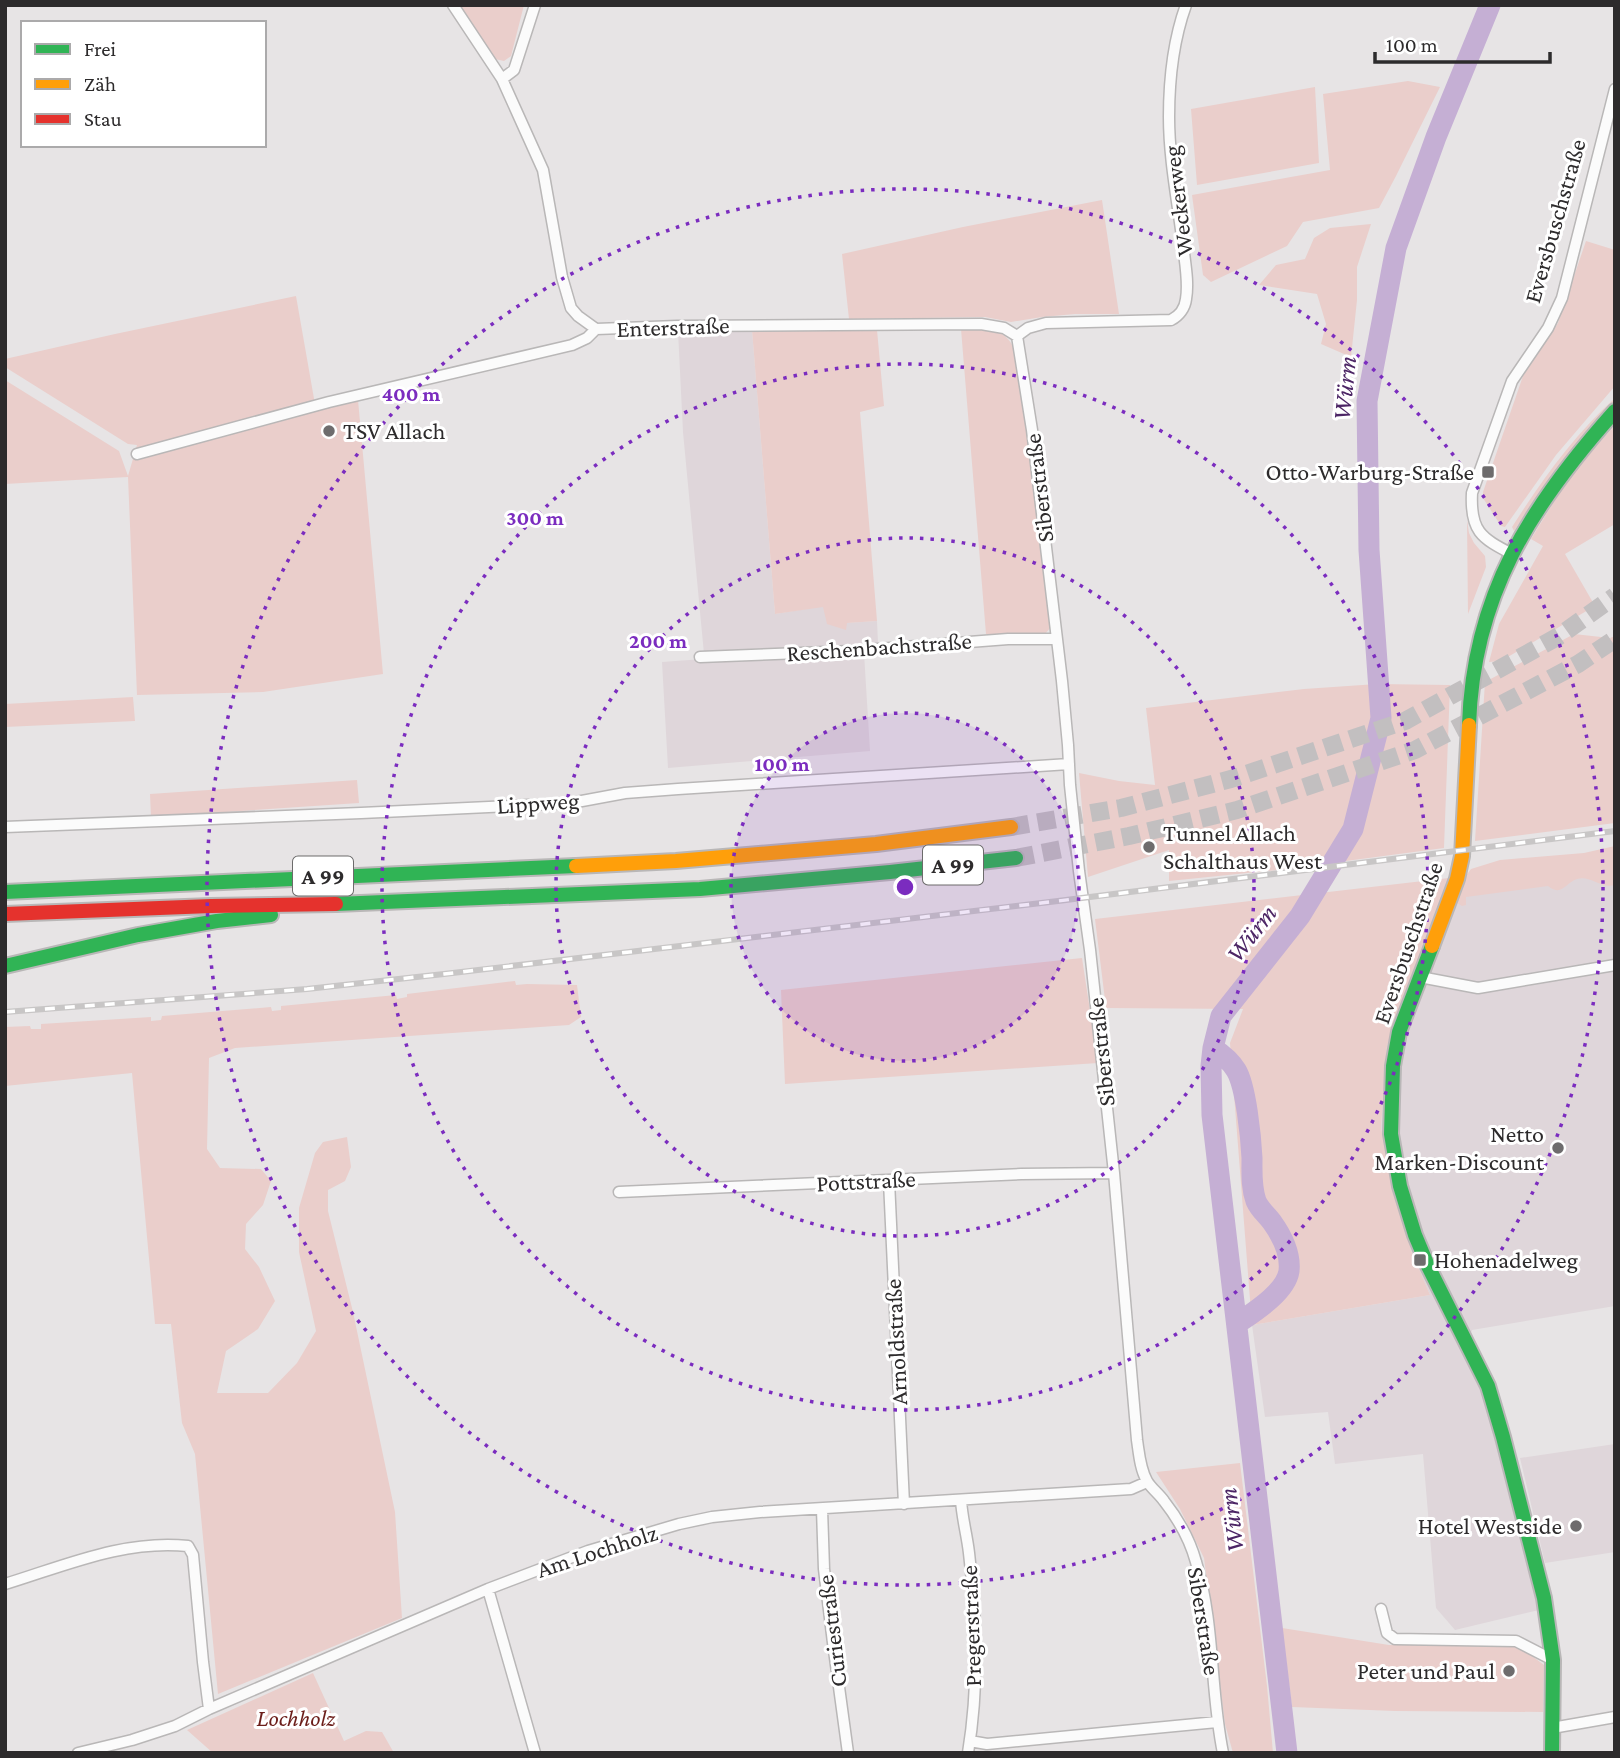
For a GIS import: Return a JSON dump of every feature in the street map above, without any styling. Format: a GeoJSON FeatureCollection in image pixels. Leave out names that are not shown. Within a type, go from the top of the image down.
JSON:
{"type":"FeatureCollection","features":[{"type":"Feature","properties":{"kind":"main road"},"geometry":{"type":"LineString","coordinates":[[1512,554],[1536,510],[1564,470],[1615,411]]}},
{"type":"Feature","properties":{"kind":"main road","name":"Eversbuschstraße"},"geometry":{"type":"LineString","coordinates":[[1512,554],[1485,616],[1472,675],[1462,856],[1457,879],[1399,1031],[1395,1050],[1391,1134],[1400,1186],[1415,1235],[1488,1386],[1503,1437],[1544,1598],[1553,1660],[1552,1753]]}},
{"type":"Feature","properties":{"kind":"main road","name":"A 99"},"geometry":{"type":"LineString","coordinates":[[5,892],[676,861],[876,844],[1011,827]]}},
{"type":"Feature","properties":{"kind":"main road","name":"A 99"},"geometry":{"type":"LineString","coordinates":[[5,914],[308,905],[700,888],[1016,858]]}},
{"type":"Feature","properties":{"kind":"main road","name":"A 99"},"geometry":{"type":"LineString","coordinates":[[5,966],[138,936],[217,921],[266,916],[308,905]]}},
{"type":"Feature","properties":{"kind":"street"},"geometry":{"type":"LineString","coordinates":[[453,5],[502,79],[542,170],[562,277],[571,308],[596,329]]}},
{"type":"Feature","properties":{"kind":"street"},"geometry":{"type":"LineString","coordinates":[[502,79],[514,70],[535,5]]}},
{"type":"Feature","properties":{"kind":"street","name":"Weckerweg"},"geometry":{"type":"LineString","coordinates":[[1017,336],[1028,328],[1046,323],[1164,321],[1179,316],[1186,302],[1186,272],[1170,148],[1170,84],[1175,44],[1186,5]]}},
{"type":"Feature","properties":{"kind":"street","name":"Eversbuschstraße"},"geometry":{"type":"LineString","coordinates":[[1512,554],[1489,542],[1480,532],[1472,509],[1472,493],[1513,381],[1548,328],[1564,292],[1615,89]]}},
{"type":"Feature","properties":{"kind":"street","name":"Enterstraße"},"geometry":{"type":"LineString","coordinates":[[137,454],[329,402],[572,345],[587,338],[596,329],[981,324],[1004,328],[1017,336]]}},
{"type":"Feature","properties":{"kind":"street","name":"Siberstraße"},"geometry":{"type":"LineString","coordinates":[[1017,336],[1032,430],[1057,639],[1079,871],[1114,1173],[1140,1462],[1147,1482],[1177,1518],[1196,1562],[1203,1587],[1217,1722],[1223,1753]]}},
{"type":"Feature","properties":{"kind":"street","name":"Reschenbachstraße"},"geometry":{"type":"LineString","coordinates":[[700,657],[852,651],[986,640],[1057,639]]}},
{"type":"Feature","properties":{"kind":"street","name":"Lippweg"},"geometry":{"type":"LineString","coordinates":[[5,827],[571,803],[625,793],[1069,764]]}},
{"type":"Feature","properties":{"kind":"street"},"geometry":{"type":"LineString","coordinates":[[1420,977],[1478,988],[1615,965]]}},
{"type":"Feature","properties":{"kind":"street","name":"Pottstraße"},"geometry":{"type":"LineString","coordinates":[[619,1192],[1021,1174],[1114,1173]]}},
{"type":"Feature","properties":{"kind":"street","name":"Arnoldstraße"},"geometry":{"type":"LineString","coordinates":[[889,1181],[904,1504]]}},
{"type":"Feature","properties":{"kind":"street","name":"Am Lochholz"},"geometry":{"type":"LineString","coordinates":[[78,1753],[175,1726],[488,1589],[588,1550],[679,1524],[712,1517],[1131,1489],[1147,1482]]}},
{"type":"Feature","properties":{"kind":"street","name":"Pregerstraße"},"geometry":{"type":"LineString","coordinates":[[961,1500],[975,1621],[975,1675],[968,1753]]}},
{"type":"Feature","properties":{"kind":"street","name":"Curiestraße"},"geometry":{"type":"LineString","coordinates":[[822,1509],[827,1592],[848,1753]]}},
{"type":"Feature","properties":{"kind":"street"},"geometry":{"type":"LineString","coordinates":[[5,1584],[126,1547],[172,1544],[188,1546],[193,1555],[209,1709]]}},
{"type":"Feature","properties":{"kind":"street"},"geometry":{"type":"LineString","coordinates":[[488,1589],[535,1753]]}},
{"type":"Feature","properties":{"kind":"street"},"geometry":{"type":"LineString","coordinates":[[1381,1609],[1387,1633],[1395,1639],[1516,1641],[1553,1660]]}},
{"type":"Feature","properties":{"kind":"street"},"geometry":{"type":"LineString","coordinates":[[1552,1728],[1615,1717]]}},
{"type":"Feature","properties":{"kind":"street"},"geometry":{"type":"LineString","coordinates":[[970,1741],[987,1744],[1217,1722]]}},
{"type":"Feature","properties":{"kind":"street"},"geometry":{"type":"LineString","coordinates":[[132,1740],[136,1753]]}},
{"type":"Feature","properties":{"kind":"shaded area"},"geometry":{"type":"Polygon","coordinates":[[[752,330],[775,614],[823,606],[846,629],[846,623],[877,621],[878,643],[864,653],[870,751],[668,768],[662,662],[703,659],[704,654],[683,432],[678,331],[752,330]]]}},
{"type":"Feature","properties":{"kind":"shaded area"},"geometry":{"type":"Polygon","coordinates":[[[1615,863],[1615,1306],[1472,1330],[1468,1343],[1474,1354],[1532,1565],[1539,1610],[1455,1630],[1436,1608],[1423,1454],[1335,1464],[1328,1412],[1265,1417],[1252,1325],[1430,1295],[1410,1250],[1381,1128],[1387,1046],[1449,878],[1615,863]]]}},
{"type":"Feature","properties":{"kind":"shaded area"},"geometry":{"type":"Polygon","coordinates":[[[1615,1444],[1615,1552],[1545,1563],[1520,1458],[1615,1444]]]}},
{"type":"Feature","properties":{"kind":"green space"},"geometry":{"type":"Polygon","coordinates":[[[460,5],[524,5],[511,56],[504,61],[495,59],[460,5]]]}},
{"type":"Feature","properties":{"kind":"green space"},"geometry":{"type":"Polygon","coordinates":[[[1408,81],[1440,87],[1379,208],[1303,222],[1287,246],[1211,282],[1203,275],[1192,195],[1330,170],[1323,94],[1408,81]]]}},
{"type":"Feature","properties":{"kind":"green space"},"geometry":{"type":"Polygon","coordinates":[[[1315,87],[1319,163],[1197,185],[1191,109],[1315,87]]]}},
{"type":"Feature","properties":{"kind":"green space"},"geometry":{"type":"Polygon","coordinates":[[[1102,200],[1119,314],[1075,314],[1011,322],[985,317],[849,319],[842,254],[1102,200]]]}},
{"type":"Feature","properties":{"kind":"green space"},"geometry":{"type":"Polygon","coordinates":[[[1371,224],[1357,267],[1357,300],[1351,357],[1321,344],[1326,324],[1317,294],[1259,285],[1276,265],[1305,259],[1314,238],[1330,228],[1371,224]]]}},
{"type":"Feature","properties":{"kind":"green space"},"geometry":{"type":"Polygon","coordinates":[[[1586,241],[1615,250],[1615,386],[1556,455],[1505,527],[1501,526],[1483,498],[1483,492],[1523,376],[1558,323],[1586,241]]]}},
{"type":"Feature","properties":{"kind":"green space"},"geometry":{"type":"Polygon","coordinates":[[[296,296],[316,410],[358,400],[383,674],[263,692],[137,695],[128,477],[5,484],[5,380],[119,451],[128,476],[137,445],[128,444],[5,367],[5,359],[296,296]]]}},
{"type":"Feature","properties":{"kind":"green space"},"geometry":{"type":"Polygon","coordinates":[[[961,329],[995,331],[1011,343],[1016,355],[1051,627],[1045,634],[986,634],[961,329]]]}},
{"type":"Feature","properties":{"kind":"green space"},"geometry":{"type":"Polygon","coordinates":[[[752,330],[877,330],[884,406],[860,412],[877,621],[847,623],[846,630],[827,624],[823,607],[775,614],[752,330]]]}},
{"type":"Feature","properties":{"kind":"green space"},"geometry":{"type":"Polygon","coordinates":[[[1615,398],[1615,403],[1562,465],[1514,531],[1512,527],[1559,459],[1615,398]]]}},
{"type":"Feature","properties":{"kind":"green space"},"geometry":{"type":"Polygon","coordinates":[[[1615,425],[1615,524],[1565,554],[1595,606],[1501,661],[1489,662],[1499,624],[1543,546],[1531,539],[1569,477],[1615,425]]]}},
{"type":"Feature","properties":{"kind":"green space"},"geometry":{"type":"Polygon","coordinates":[[[1467,520],[1474,543],[1485,556],[1486,567],[1468,614],[1467,520]]]}},
{"type":"Feature","properties":{"kind":"green space"},"geometry":{"type":"Polygon","coordinates":[[[1574,634],[1610,638],[1615,636],[1615,823],[1475,841],[1485,682],[1574,634]]]}},
{"type":"Feature","properties":{"kind":"green space"},"geometry":{"type":"Polygon","coordinates":[[[1377,684],[1450,685],[1444,848],[1169,881],[1169,850],[1088,877],[1079,773],[1155,785],[1146,708],[1304,689],[1377,684]]]}},
{"type":"Feature","properties":{"kind":"green space"},"geometry":{"type":"Polygon","coordinates":[[[133,697],[135,721],[5,727],[5,704],[133,697]]]}},
{"type":"Feature","properties":{"kind":"green space"},"geometry":{"type":"Polygon","coordinates":[[[357,780],[359,803],[151,817],[150,794],[357,780]]]}},
{"type":"Feature","properties":{"kind":"green space"},"geometry":{"type":"Polygon","coordinates":[[[1615,846],[1615,885],[1582,878],[1560,890],[1548,886],[1466,897],[1466,905],[1457,903],[1465,877],[1471,869],[1500,860],[1584,853],[1615,846]]]}},
{"type":"Feature","properties":{"kind":"green space"},"geometry":{"type":"Polygon","coordinates":[[[1449,878],[1387,1046],[1381,1128],[1411,1250],[1430,1295],[1252,1325],[1230,1043],[1243,1009],[1106,1008],[1095,919],[1449,878]]]}},
{"type":"Feature","properties":{"kind":"green space"},"geometry":{"type":"Polygon","coordinates":[[[1082,958],[1098,1063],[785,1084],[781,990],[1082,958]]]}},
{"type":"Feature","properties":{"kind":"green space"},"geometry":{"type":"Polygon","coordinates":[[[515,981],[516,985],[577,985],[581,1017],[569,1025],[235,1048],[209,1058],[207,1149],[220,1168],[261,1169],[271,1181],[263,1205],[246,1224],[245,1249],[259,1267],[275,1301],[258,1329],[226,1351],[217,1393],[268,1393],[297,1363],[316,1331],[299,1252],[299,1208],[315,1153],[323,1142],[347,1137],[351,1167],[345,1181],[328,1190],[328,1211],[353,1312],[395,1512],[402,1618],[218,1694],[195,1454],[182,1423],[171,1324],[155,1324],[132,1073],[5,1086],[5,1027],[30,1026],[31,1029],[41,1029],[41,1024],[151,1017],[151,1021],[161,1020],[162,1016],[271,1007],[272,1011],[281,1010],[281,1006],[396,995],[397,999],[407,997],[407,994],[515,981]]]}},
{"type":"Feature","properties":{"kind":"green space"},"geometry":{"type":"Polygon","coordinates":[[[1240,1463],[1273,1753],[1233,1753],[1225,1724],[1204,1558],[1180,1509],[1156,1472],[1240,1463]]]}},
{"type":"Feature","properties":{"kind":"green space"},"geometry":{"type":"Polygon","coordinates":[[[1282,1628],[1389,1645],[1516,1644],[1544,1665],[1543,1712],[1292,1707],[1282,1628]]]}},
{"type":"Feature","properties":{"kind":"green space","name":"Lochholz"},"geometry":{"type":"Polygon","coordinates":[[[313,1673],[344,1741],[366,1731],[382,1732],[394,1753],[213,1753],[187,1730],[313,1673]]]}},
{"type":"Feature","properties":{"kind":"waterway","name":"Würm"},"geometry":{"type":"LineString","coordinates":[[1287,1753],[1212,1115],[1213,1048],[1221,1016],[1300,916],[1353,829],[1381,718],[1369,550],[1367,401],[1396,248],[1436,137],[1490,5]]}},
{"type":"Feature","properties":{"kind":"waterway"},"geometry":{"type":"LineString","coordinates":[[1213,1048],[1231,1063],[1240,1078],[1249,1126],[1254,1196],[1282,1239],[1289,1264],[1287,1279],[1276,1294],[1238,1323]]}},
{"type":"Feature","properties":{"kind":"tunnel"},"geometry":{"type":"LineString","coordinates":[[1011,827],[1121,808],[1231,779],[1405,721],[1559,636],[1615,596]]}},
{"type":"Feature","properties":{"kind":"tunnel"},"geometry":{"type":"LineString","coordinates":[[1016,858],[1129,836],[1237,810],[1415,750],[1578,664],[1615,639]]}},
{"type":"Feature","properties":{"kind":"railway"},"geometry":{"type":"LineString","coordinates":[[5,1012],[307,989],[444,974],[1615,831]]}},
{"type":"Feature","properties":{"kind":"traffic: fast"},"geometry":{"type":"LineString","coordinates":[[1469,725],[1473,678],[1482,634],[1495,593],[1512,554],[1557,481],[1615,411]]}},
{"type":"Feature","properties":{"kind":"traffic: fast"},"geometry":{"type":"LineString","coordinates":[[336,904],[700,889],[1016,858]]}},
{"type":"Feature","properties":{"kind":"traffic: fast"},"geometry":{"type":"LineString","coordinates":[[5,892],[576,866]]}},
{"type":"Feature","properties":{"kind":"traffic: fast"},"geometry":{"type":"LineString","coordinates":[[5,966],[138,935],[271,915]]}},
{"type":"Feature","properties":{"kind":"traffic: fast"},"geometry":{"type":"LineString","coordinates":[[1432,946],[1399,1032],[1393,1066],[1391,1134],[1400,1186],[1415,1235],[1488,1386],[1503,1437],[1544,1598],[1553,1660],[1552,1753]]}},
{"type":"Feature","properties":{"kind":"traffic: slow"},"geometry":{"type":"LineString","coordinates":[[1432,946],[1457,879],[1462,856],[1469,725]]}},
{"type":"Feature","properties":{"kind":"traffic: slow"},"geometry":{"type":"LineString","coordinates":[[576,866],[676,861],[876,844],[1011,827]]}},
{"type":"Feature","properties":{"kind":"traffic: jam"},"geometry":{"type":"LineString","coordinates":[[5,914],[336,904]]}},
{"type":"Feature","properties":{"kind":"place","name":"TSV Allach"},"geometry":{"type":"Point","coordinates":[329,431]}},
{"type":"Feature","properties":{"kind":"place","name":"Otto-Warburg-Straße"},"geometry":{"type":"Point","coordinates":[1488,472]}},
{"type":"Feature","properties":{"kind":"place","name":"Tunnel Allach Schalthaus West"},"geometry":{"type":"Point","coordinates":[1149,847]}},
{"type":"Feature","properties":{"kind":"place","name":"Netto Marken-Discount"},"geometry":{"type":"Point","coordinates":[1558,1148]}},
{"type":"Feature","properties":{"kind":"place","name":"Hohenadelweg"},"geometry":{"type":"Point","coordinates":[1420,1260]}},
{"type":"Feature","properties":{"kind":"place","name":"Hotel Westside"},"geometry":{"type":"Point","coordinates":[1576,1526]}},
{"type":"Feature","properties":{"kind":"place","name":"Peter und Paul"},"geometry":{"type":"Point","coordinates":[1509,1671]}}]}
